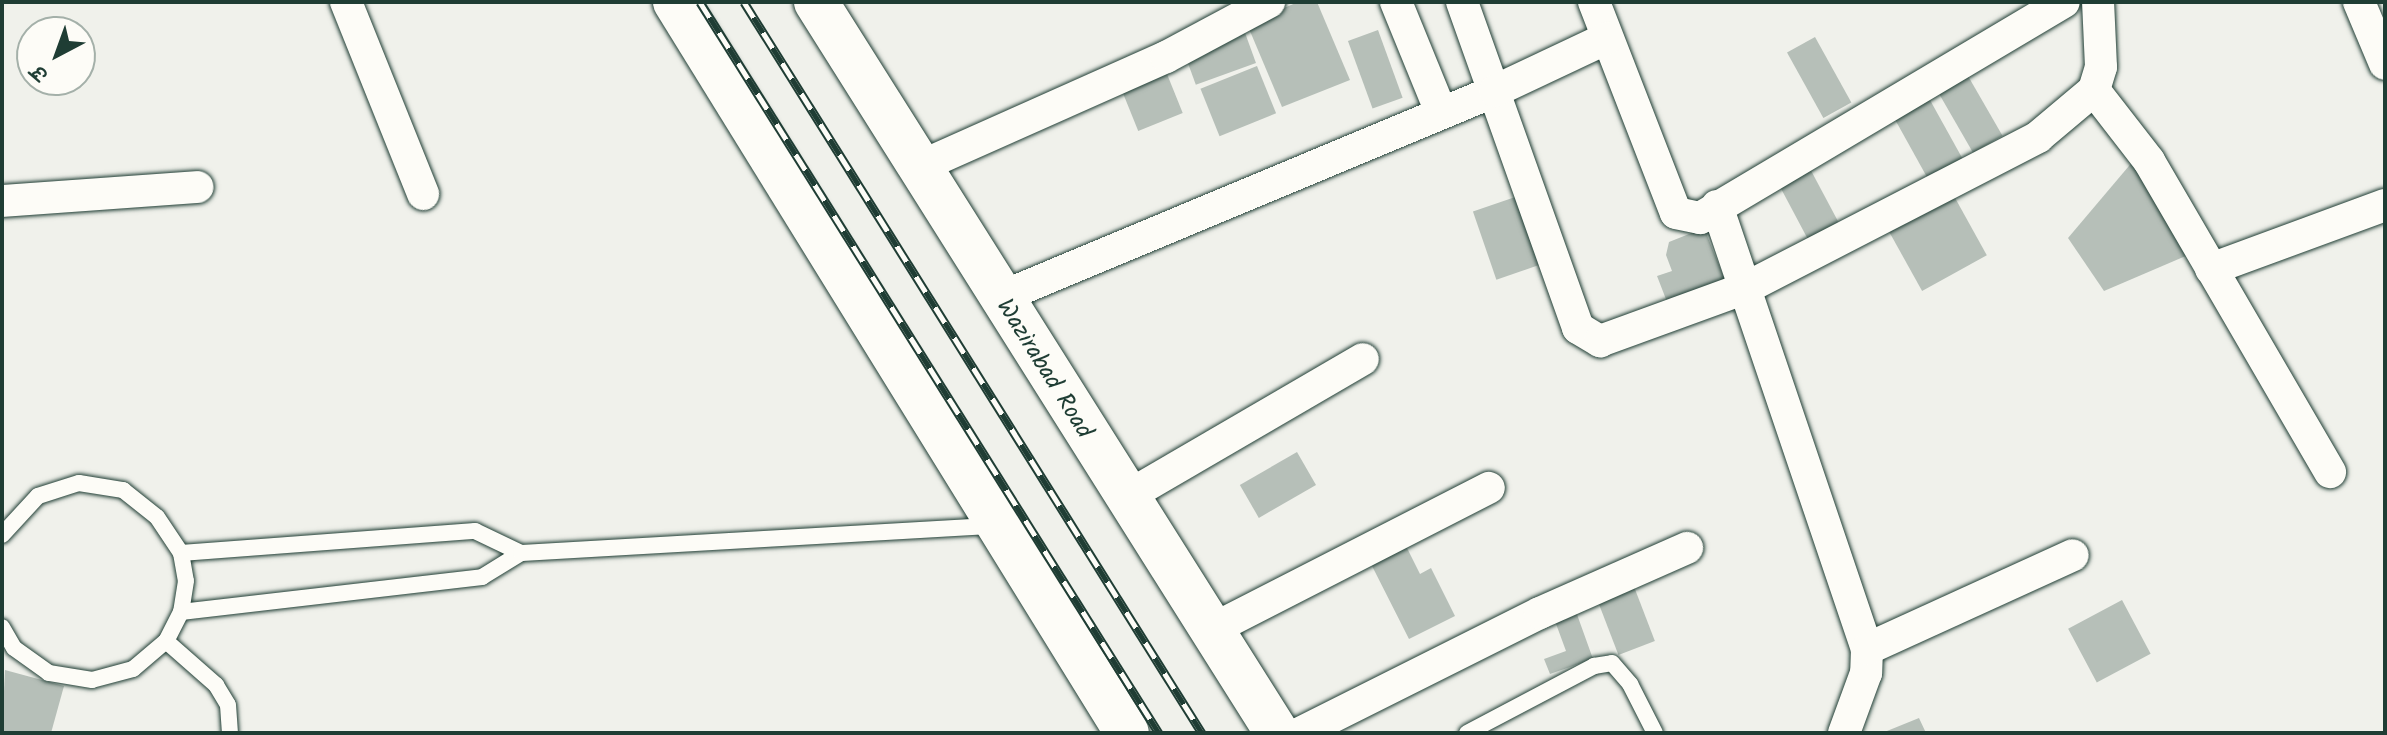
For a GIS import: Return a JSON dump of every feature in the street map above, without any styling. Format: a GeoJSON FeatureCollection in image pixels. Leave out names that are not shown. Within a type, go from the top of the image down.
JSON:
{"type":"FeatureCollection","features":[{"type":"Feature","properties":{"kind":"highway"},"geometry":{"type":"LineString","coordinates":[[675,2],[996,526],[1127,733]]}},
{"type":"Feature","properties":{"kind":"highway","name":"Wazirabad Road"},"geometry":{"type":"LineString","coordinates":[[816,2],[999,298],[1277,733]]}},
{"type":"Feature","properties":{"kind":"street"},"geometry":{"type":"LineString","coordinates":[[346,2],[423,194]]}},
{"type":"Feature","properties":{"kind":"street"},"geometry":{"type":"LineString","coordinates":[[919,167],[1166,57],[1269,2]]}},
{"type":"Feature","properties":{"kind":"street"},"geometry":{"type":"LineString","coordinates":[[1396,2],[1441,112]]}},
{"type":"Feature","properties":{"kind":"street"},"geometry":{"type":"LineString","coordinates":[[1462,2],[1578,328],[1586,338],[1600,341],[1746,288],[2038,137],[2094,90],[2101,67],[2098,2]]}},
{"type":"Feature","properties":{"kind":"street"},"geometry":{"type":"LineString","coordinates":[[1594,2],[1676,213],[1700,218],[2064,2]]}},
{"type":"Feature","properties":{"kind":"street"},"geometry":{"type":"LineString","coordinates":[[2359,2],[2385,64]]}},
{"type":"Feature","properties":{"kind":"street"},"geometry":{"type":"LineString","coordinates":[[999,298],[1495,91],[1607,38]]}},
{"type":"Feature","properties":{"kind":"street"},"geometry":{"type":"LineString","coordinates":[[2094,90],[2141,149],[2330,472]]}},
{"type":"Feature","properties":{"kind":"street"},"geometry":{"type":"LineString","coordinates":[[2,201],[198,187]]}},
{"type":"Feature","properties":{"kind":"street"},"geometry":{"type":"LineString","coordinates":[[2211,269],[2385,205]]}},
{"type":"Feature","properties":{"kind":"street"},"geometry":{"type":"LineString","coordinates":[[1717,206],[1867,649],[1866,673],[1844,733]]}},
{"type":"Feature","properties":{"kind":"street"},"geometry":{"type":"LineString","coordinates":[[1126,497],[1363,359]]}},
{"type":"Feature","properties":{"kind":"street"},"geometry":{"type":"LineString","coordinates":[[1211,630],[1489,488]]}},
{"type":"Feature","properties":{"kind":"street"},"geometry":{"type":"LineString","coordinates":[[1300,733],[1540,613],[1687,548]]}},
{"type":"Feature","properties":{"kind":"street"},"geometry":{"type":"LineString","coordinates":[[1867,649],[2073,555]]}},
{"type":"Feature","properties":{"kind":"lane"},"geometry":{"type":"LineString","coordinates":[[2,535],[38,496],[79,483],[123,490],[157,517],[181,553],[186,581],[181,612],[166,641],[133,669],[92,680],[49,673],[14,648],[2,627]]}},
{"type":"Feature","properties":{"kind":"lane"},"geometry":{"type":"LineString","coordinates":[[181,612],[482,577],[521,553],[996,526]]}},
{"type":"Feature","properties":{"kind":"lane"},"geometry":{"type":"LineString","coordinates":[[181,553],[475,531],[521,553]]}},
{"type":"Feature","properties":{"kind":"lane"},"geometry":{"type":"LineString","coordinates":[[166,641],[216,685],[228,705],[230,733]]}},
{"type":"Feature","properties":{"kind":"lane"},"geometry":{"type":"LineString","coordinates":[[1467,733],[1594,666],[1612,663],[1630,684],[1655,733]]}},
{"type":"Feature","properties":{"kind":"building"},"geometry":{"type":"Polygon","coordinates":[[[1298,2],[1317,2],[1350,80],[1282,107],[1247,24],[1298,2]]]}},
{"type":"Feature","properties":{"kind":"building"},"geometry":{"type":"Polygon","coordinates":[[[1244,30],[1256,63],[1196,85],[1184,52],[1244,30]]]}},
{"type":"Feature","properties":{"kind":"building"},"geometry":{"type":"Polygon","coordinates":[[[1378,30],[1403,98],[1373,109],[1348,41],[1378,30]]]}},
{"type":"Feature","properties":{"kind":"building"},"geometry":{"type":"Polygon","coordinates":[[[1815,37],[1851,103],[1823,118],[1787,53],[1815,37]]]}},
{"type":"Feature","properties":{"kind":"building"},"geometry":{"type":"Polygon","coordinates":[[[1257,66],[1276,113],[1220,136],[1200,89],[1257,66]]]}},
{"type":"Feature","properties":{"kind":"building"},"geometry":{"type":"Polygon","coordinates":[[[1964,69],[2002,136],[1973,153],[1935,86],[1964,69]]]}},
{"type":"Feature","properties":{"kind":"building"},"geometry":{"type":"Polygon","coordinates":[[[1167,74],[1183,113],[1138,131],[1122,92],[1167,74]]]}},
{"type":"Feature","properties":{"kind":"building"},"geometry":{"type":"Polygon","coordinates":[[[1925,91],[1966,165],[1931,185],[1890,110],[1925,91]]]}},
{"type":"Feature","properties":{"kind":"building"},"geometry":{"type":"Polygon","coordinates":[[[2134,160],[2188,255],[2104,291],[2068,238],[2134,160]]]}},
{"type":"Feature","properties":{"kind":"building"},"geometry":{"type":"Polygon","coordinates":[[[1807,163],[1841,227],[1810,243],[1776,179],[1807,163]]]}},
{"type":"Feature","properties":{"kind":"building"},"geometry":{"type":"Polygon","coordinates":[[[1949,187],[1987,255],[1922,291],[1884,223],[1949,187]]]}},
{"type":"Feature","properties":{"kind":"building"},"geometry":{"type":"Polygon","coordinates":[[[1524,194],[1547,262],[1496,280],[1473,212],[1524,194]]]}},
{"type":"Feature","properties":{"kind":"building"},"geometry":{"type":"Polygon","coordinates":[[[1704,228],[1727,285],[1669,307],[1657,276],[1672,271],[1666,255],[1669,242],[1704,228]]]}},
{"type":"Feature","properties":{"kind":"building"},"geometry":{"type":"Polygon","coordinates":[[[1297,452],[1316,485],[1259,518],[1240,485],[1297,452]]]}},
{"type":"Feature","properties":{"kind":"building"},"geometry":{"type":"Polygon","coordinates":[[[1405,544],[1420,574],[1431,568],[1455,616],[1409,639],[1370,562],[1405,544]]]}},
{"type":"Feature","properties":{"kind":"building"},"geometry":{"type":"Polygon","coordinates":[[[1633,584],[1655,641],[1618,655],[1597,598],[1633,584]]]}},
{"type":"Feature","properties":{"kind":"building"},"geometry":{"type":"Polygon","coordinates":[[[2122,600],[2151,654],[2097,682],[2068,629],[2122,600]]]}},
{"type":"Feature","properties":{"kind":"building"},"geometry":{"type":"Polygon","coordinates":[[[1574,606],[1593,659],[1550,674],[1544,659],[1566,651],[1552,613],[1574,606]]]}},
{"type":"Feature","properties":{"kind":"building"},"geometry":{"type":"Polygon","coordinates":[[[5,670],[64,686],[51,733],[2,733],[5,670]]]}},
{"type":"Feature","properties":{"kind":"building"},"geometry":{"type":"Polygon","coordinates":[[[1919,718],[1926,733],[1882,733],[1919,718]]]}},
{"type":"Feature","properties":{"kind":"railway"},"geometry":{"type":"LineString","coordinates":[[700,2],[1159,733]]}},
{"type":"Feature","properties":{"kind":"railway"},"geometry":{"type":"LineString","coordinates":[[744,2],[1202,733]]}}]}
